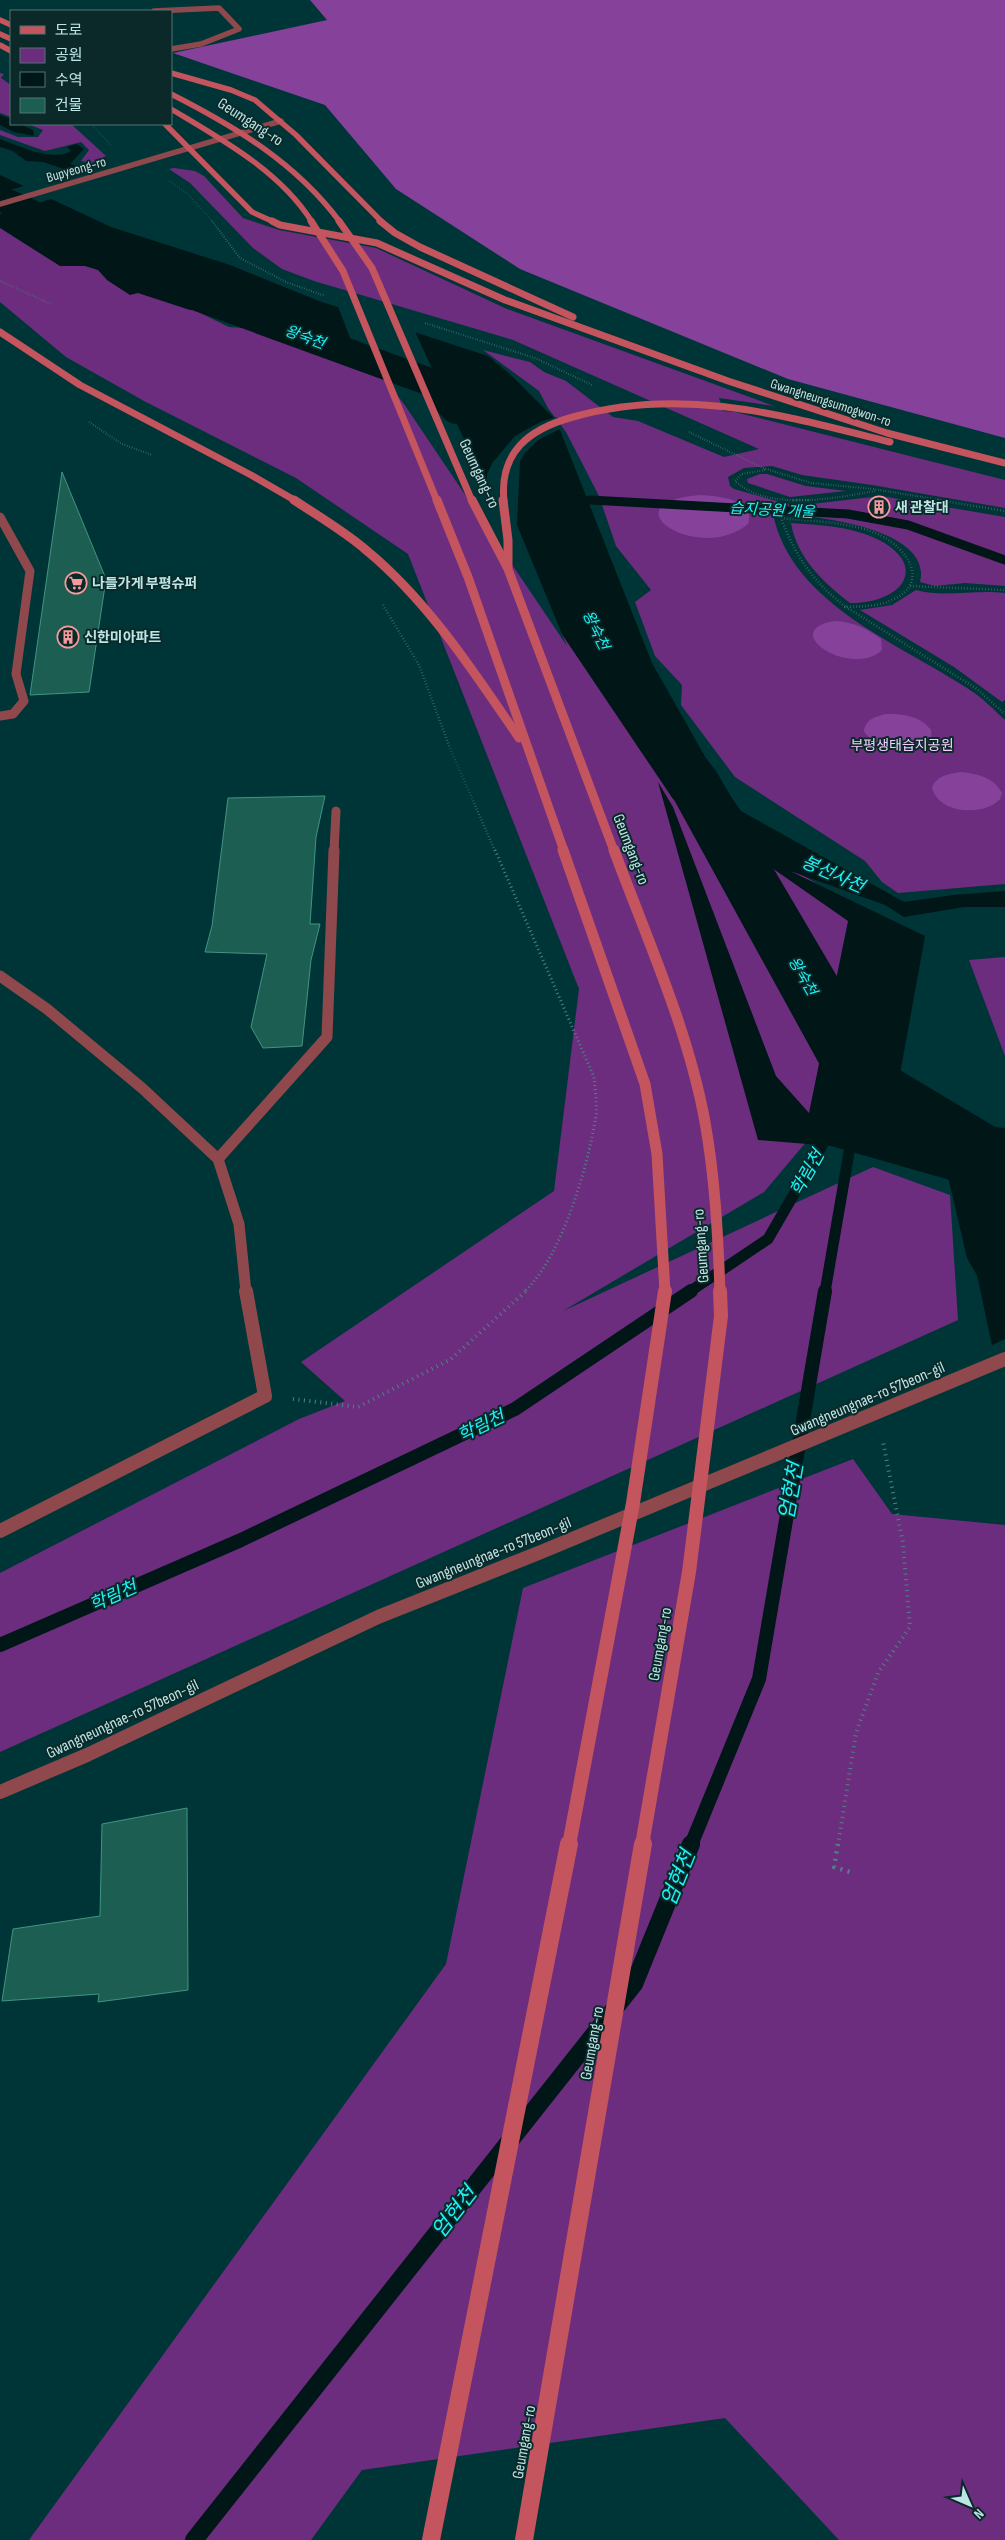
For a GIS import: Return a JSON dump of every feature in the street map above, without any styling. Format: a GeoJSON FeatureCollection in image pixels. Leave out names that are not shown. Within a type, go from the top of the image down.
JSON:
{"type":"FeatureCollection","features":[{"type":"Feature","properties":{"kind":"main road"},"geometry":{"type":"LineString","coordinates":[[172,73],[231,90],[255,100],[281,121],[376,218],[395,233],[420,247],[653,354]]}},
{"type":"Feature","properties":{"kind":"main road","name":"Geumgang-ro"},"geometry":{"type":"LineString","coordinates":[[172,95],[226,122],[302,178],[337,220],[372,268],[467,491],[508,569],[680,1027],[705,1122],[718,1225],[721,1316],[689,1572],[524,2540]]}},
{"type":"Feature","properties":{"kind":"main road","name":"Geumgang-ro"},"geometry":{"type":"LineString","coordinates":[[172,110],[232,146],[264,169],[308,216],[343,271],[468,577],[645,1084],[657,1154],[666,1285],[633,1503],[565,1868],[431,2540]]}},
{"type":"Feature","properties":{"kind":"main road"},"geometry":{"type":"LineString","coordinates":[[166,125],[192,148],[252,212],[273,222],[326,235],[377,242],[505,300],[653,354]]}},
{"type":"Feature","properties":{"kind":"main road"},"geometry":{"type":"LineString","coordinates":[[0,332],[63,375],[305,506],[370,552],[447,634],[529,753]]}},
{"type":"Feature","properties":{"kind":"main road","name":"Gwangneungsumogwon-ro"},"geometry":{"type":"LineString","coordinates":[[653,354],[811,410],[887,433],[1005,462]]}},
{"type":"Feature","properties":{"kind":"main road"},"geometry":{"type":"LineString","coordinates":[[508,569],[508,535],[502,501],[505,472],[512,454],[530,435],[552,423],[591,410],[625,405],[681,402],[738,408],[796,420],[1005,472]]}},
{"type":"Feature","properties":{"kind":"street"},"geometry":{"type":"LineString","coordinates":[[172,10],[220,8],[240,29],[201,44],[172,49]]}},
{"type":"Feature","properties":{"kind":"street","name":"Bupyeong-ro"},"geometry":{"type":"LineString","coordinates":[[0,204],[281,121]]}},
{"type":"Feature","properties":{"kind":"street"},"geometry":{"type":"LineString","coordinates":[[0,517],[30,571],[16,674],[24,702],[13,714],[0,716]]}},
{"type":"Feature","properties":{"kind":"street"},"geometry":{"type":"LineString","coordinates":[[218,1159],[327,1037],[336,811]]}},
{"type":"Feature","properties":{"kind":"street"},"geometry":{"type":"LineString","coordinates":[[0,976],[47,1008],[142,1088],[218,1159],[239,1224],[248,1306],[266,1396],[0,1531]]}},
{"type":"Feature","properties":{"kind":"street","name":"Gwangneungnae-ro 57beon-gil"},"geometry":{"type":"LineString","coordinates":[[0,1792],[87,1755],[378,1617],[541,1552],[1005,1359]]}},
{"type":"Feature","properties":{"kind":"path"},"geometry":{"type":"LineString","coordinates":[[0,281],[51,304]]}},
{"type":"Feature","properties":{"kind":"path"},"geometry":{"type":"LineString","coordinates":[[87,420],[122,444],[161,457]]}},
{"type":"Feature","properties":{"kind":"path"},"geometry":{"type":"LineString","coordinates":[[763,468],[811,483],[880,490],[1005,511]]}},
{"type":"Feature","properties":{"kind":"path"},"geometry":{"type":"LineString","coordinates":[[773,471],[751,471],[742,474],[735,481],[748,490],[788,501],[811,501],[880,490]]}},
{"type":"Feature","properties":{"kind":"path"},"geometry":{"type":"LineString","coordinates":[[844,606],[885,603],[897,598],[910,586],[914,568],[910,559],[895,544],[878,535],[833,524],[781,518],[788,544],[822,589],[844,606],[978,689],[1005,714]]}},
{"type":"Feature","properties":{"kind":"path"},"geometry":{"type":"LineString","coordinates":[[910,586],[933,590],[977,588],[1005,590]]}},
{"type":"Feature","properties":{"kind":"path"},"geometry":{"type":"LineString","coordinates":[[266,1396],[358,1407],[451,1359],[537,1280],[574,1207],[596,1114],[594,1077],[450,748],[419,665],[380,601]]}},
{"type":"Feature","properties":{"kind":"path"},"geometry":{"type":"LineString","coordinates":[[850,1872],[834,1867],[856,1734],[878,1673],[910,1627],[903,1543],[877,1412]]}},
{"type":"Feature","properties":{"kind":"green space"},"geometry":{"type":"Polygon","coordinates":[[[310,0],[1005,0],[1005,438],[788,379],[520,269],[396,189],[325,105],[173,53],[327,20],[310,0]]]}},
{"type":"Feature","properties":{"kind":"green space"},"geometry":{"type":"Polygon","coordinates":[[[0,73],[4,74],[1,78],[10,84],[10,117],[0,113],[0,73]]]}},
{"type":"Feature","properties":{"kind":"green space"},"geometry":{"type":"Polygon","coordinates":[[[30,125],[72,125],[106,156],[91,163],[81,161],[89,150],[81,142],[45,151],[0,135],[0,130],[18,137],[38,137],[43,130],[30,125]]]}},
{"type":"Feature","properties":{"kind":"green space","name":"부평생태습지공원"},"geometry":{"type":"Polygon","coordinates":[[[169,169],[195,171],[204,176],[243,218],[279,230],[376,248],[507,309],[774,406],[719,398],[723,411],[735,412],[1005,480],[1005,508],[802,475],[772,466],[744,468],[728,477],[730,486],[734,489],[794,506],[881,496],[1005,517],[1005,586],[965,583],[935,586],[920,582],[919,563],[908,548],[889,536],[864,527],[838,521],[773,514],[784,546],[803,574],[826,598],[854,620],[973,692],[1005,720],[1005,884],[898,893],[882,882],[865,861],[735,777],[681,705],[682,685],[655,656],[635,602],[651,590],[616,546],[599,496],[566,432],[548,408],[539,391],[483,350],[530,362],[544,372],[566,381],[613,417],[638,421],[724,457],[759,449],[513,340],[314,281],[282,269],[253,248],[190,183],[169,169]]]}},
{"type":"Feature","properties":{"kind":"green space"},"geometry":{"type":"Polygon","coordinates":[[[0,216],[229,327],[316,333],[441,364],[730,829],[869,917],[823,1122],[764,1192],[563,1311],[873,1167],[950,1195],[958,1320],[0,1752],[0,1573],[299,1419],[345,1401],[301,1362],[554,1191],[579,989],[408,554],[296,478],[144,401],[66,357],[0,302],[0,216]]]}},
{"type":"Feature","properties":{"kind":"green space"},"geometry":{"type":"Polygon","coordinates":[[[760,474],[767,474],[806,486],[846,491],[790,497],[748,483],[747,479],[760,474]]]}},
{"type":"Feature","properties":{"kind":"green space"},"geometry":{"type":"Polygon","coordinates":[[[700,495],[716,496],[741,504],[749,516],[748,524],[728,535],[706,538],[686,535],[669,528],[660,519],[660,509],[672,500],[700,495]]]}},
{"type":"Feature","properties":{"kind":"green space"},"geometry":{"type":"Polygon","coordinates":[[[791,523],[823,525],[855,531],[875,538],[892,549],[902,560],[906,571],[903,581],[896,590],[884,597],[868,602],[850,603],[821,578],[805,558],[794,536],[791,523]]]}},
{"type":"Feature","properties":{"kind":"green space"},"geometry":{"type":"Polygon","coordinates":[[[916,590],[938,593],[1005,593],[1005,700],[1002,702],[954,667],[860,610],[892,605],[916,590]]]}},
{"type":"Feature","properties":{"kind":"green space"},"geometry":{"type":"Polygon","coordinates":[[[835,621],[854,624],[870,632],[881,639],[882,650],[869,657],[853,659],[838,656],[825,650],[816,642],[813,633],[819,626],[835,621]]]}},
{"type":"Feature","properties":{"kind":"green space","name":"부평생태습지공원"},"geometry":{"type":"Polygon","coordinates":[[[886,714],[905,715],[917,719],[931,730],[930,739],[924,745],[915,749],[904,750],[880,744],[870,738],[864,731],[869,721],[886,714]]]}},
{"type":"Feature","properties":{"kind":"green space"},"geometry":{"type":"Polygon","coordinates":[[[961,772],[979,775],[990,780],[1002,793],[1000,799],[993,805],[973,810],[962,810],[942,803],[932,787],[934,783],[948,774],[961,772]]]}},
{"type":"Feature","properties":{"kind":"green space"},"geometry":{"type":"Polygon","coordinates":[[[1005,957],[1005,1056],[969,960],[1005,957]]]}},
{"type":"Feature","properties":{"kind":"green space"},"geometry":{"type":"Polygon","coordinates":[[[853,1459],[892,1514],[1005,1525],[1005,2540],[839,2540],[725,2418],[362,2470],[311,2540],[29,2540],[446,1964],[523,1588],[853,1459]]]}},
{"type":"Feature","properties":{"kind":"water"},"geometry":{"type":"Polygon","coordinates":[[[0,115],[10,119],[10,125],[22,125],[33,130],[34,136],[14,132],[0,125],[0,115]]]}},
{"type":"Feature","properties":{"kind":"water"},"geometry":{"type":"Polygon","coordinates":[[[0,139],[36,152],[55,155],[71,151],[67,147],[77,144],[84,149],[70,164],[80,167],[67,170],[43,162],[26,161],[13,151],[0,147],[0,139]]]}},
{"type":"Feature","properties":{"kind":"water","name":"봉선사천"},"geometry":{"type":"Polygon","coordinates":[[[0,175],[111,227],[230,265],[319,301],[488,356],[511,375],[556,420],[652,663],[716,776],[741,811],[904,902],[953,895],[1005,891],[1005,907],[964,907],[904,917],[885,905],[790,871],[925,936],[898,1085],[918,1120],[1005,1128],[1005,1339],[992,1345],[957,1182],[831,1146],[758,1140],[658,782],[673,807],[776,1076],[809,1113],[848,921],[673,799],[406,403],[372,359],[242,310],[230,318],[207,309],[190,310],[138,293],[130,295],[107,280],[98,270],[85,266],[60,266],[0,228],[0,175]]]}},
{"type":"Feature","properties":{"kind":"pier"},"geometry":{"type":"Polygon","coordinates":[[[27,185],[55,198],[0,214],[0,193],[27,185]]]}},
{"type":"Feature","properties":{"kind":"pier"},"geometry":{"type":"Polygon","coordinates":[[[337,304],[414,329],[487,490],[487,474],[493,462],[515,436],[540,422],[558,418],[562,428],[538,440],[520,461],[517,525],[567,646],[404,404],[370,361],[357,356],[337,304]]]}},
{"type":"Feature","properties":{"kind":"building","name":"신한미아파트"},"geometry":{"type":"Polygon","coordinates":[[[62,472],[106,579],[89,692],[30,695],[62,472]]]}},
{"type":"Feature","properties":{"kind":"building"},"geometry":{"type":"Polygon","coordinates":[[[325,796],[316,837],[310,924],[320,924],[311,960],[302,1046],[263,1048],[251,1027],[267,954],[205,952],[212,926],[228,798],[325,796]]]}},
{"type":"Feature","properties":{"kind":"building"},"geometry":{"type":"Polygon","coordinates":[[[187,1808],[188,1990],[98,2002],[99,1994],[2,2001],[13,1929],[100,1916],[102,1824],[187,1808]]]}},
{"type":"Feature","properties":{"kind":"waterway","name":"왕숙천"},"geometry":{"type":"LineString","coordinates":[[0,198],[75,232],[185,293],[441,386],[462,412]]}},
{"type":"Feature","properties":{"kind":"waterway","name":"습지공원 개울"},"geometry":{"type":"LineString","coordinates":[[573,499],[612,501]]}},
{"type":"Feature","properties":{"kind":"waterway","name":"습지공원 개울"},"geometry":{"type":"LineString","coordinates":[[590,500],[848,514],[908,525],[1005,560]]}},
{"type":"Feature","properties":{"kind":"waterway","name":"왕숙천"},"geometry":{"type":"LineString","coordinates":[[665,744],[687,771],[862,1078],[977,1148],[1005,1258]]}},
{"type":"Feature","properties":{"kind":"waterway","name":"학림천"},"geometry":{"type":"LineString","coordinates":[[689,1292],[768,1239],[831,1130]]}},
{"type":"Feature","properties":{"kind":"waterway","name":"엄현천"},"geometry":{"type":"LineString","coordinates":[[825,1292],[852,1135]]}},
{"type":"Feature","properties":{"kind":"waterway","name":"학림천"},"geometry":{"type":"LineString","coordinates":[[0,1645],[241,1540],[515,1409],[691,1291]]}},
{"type":"Feature","properties":{"kind":"waterway","name":"엄현천"},"geometry":{"type":"LineString","coordinates":[[691,1845],[759,1679],[825,1291]]}},
{"type":"Feature","properties":{"kind":"waterway","name":"엄현천"},"geometry":{"type":"LineString","coordinates":[[194,2540],[634,1984],[691,1844]]}},
{"type":"Feature","properties":{"kind":"place","name":"새 관찰대"},"geometry":{"type":"Point","coordinates":[879,507]}},
{"type":"Feature","properties":{"kind":"place","name":"나들가게 부평슈퍼"},"geometry":{"type":"Point","coordinates":[76,583]}},
{"type":"Feature","properties":{"kind":"place","name":"신한미아파트"},"geometry":{"type":"Point","coordinates":[68,637]}}]}
